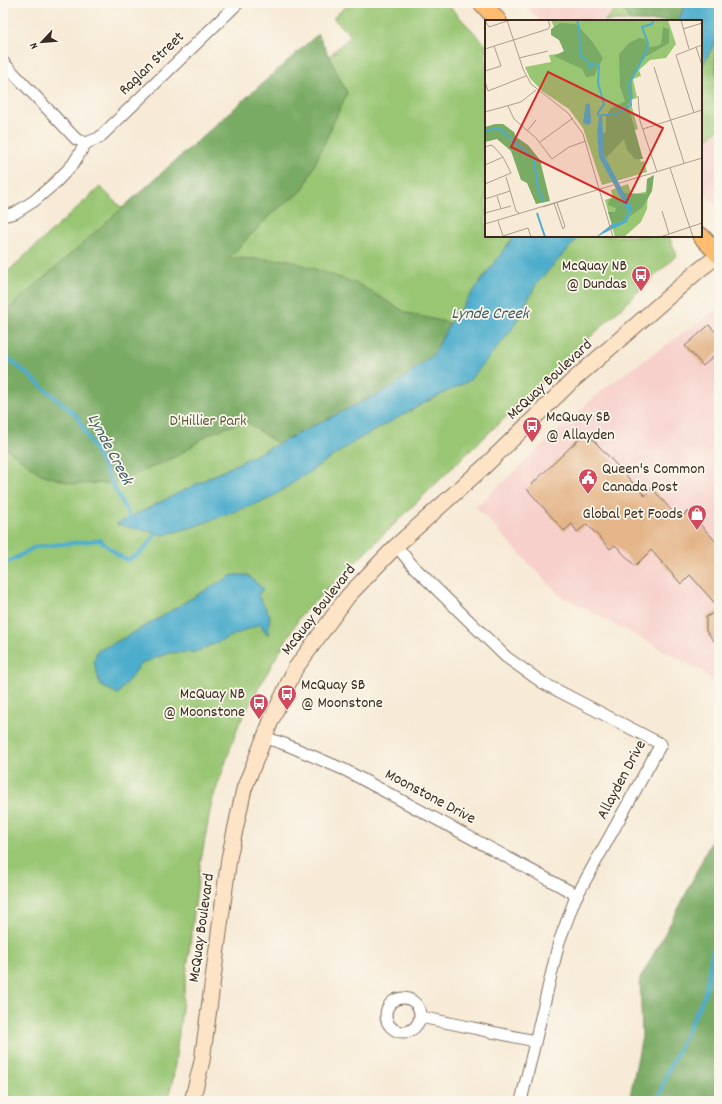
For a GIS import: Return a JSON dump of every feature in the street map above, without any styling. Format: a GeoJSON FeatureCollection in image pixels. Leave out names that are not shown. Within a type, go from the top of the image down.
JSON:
{"type":"FeatureCollection","features":[{"type":"Feature","properties":{"kind":"main road"},"geometry":{"type":"LineString","coordinates":[[482,3],[497,20]]}},
{"type":"Feature","properties":{"kind":"main road"},"geometry":{"type":"LineString","coordinates":[[702,237],[719,255]]}},
{"type":"Feature","properties":{"kind":"street","name":"Raglan Street"},"geometry":{"type":"LineString","coordinates":[[86,143],[99,138],[238,3]]}},
{"type":"Feature","properties":{"kind":"street"},"geometry":{"type":"LineString","coordinates":[[3,62],[76,139],[86,143],[73,164],[56,182],[34,201],[15,213],[3,216]]}},
{"type":"Feature","properties":{"kind":"street","name":"McQuay Boulevard"},"geometry":{"type":"LineString","coordinates":[[192,1101],[202,1061],[229,858],[244,789],[264,737],[295,669],[348,596],[396,546],[485,466],[571,382],[693,275],[719,255]]}},
{"type":"Feature","properties":{"kind":"street","name":"Allayden Drive"},"geometry":{"type":"LineString","coordinates":[[396,546],[414,567],[506,657],[543,683],[662,744],[576,895],[559,942],[521,1101]]}},
{"type":"Feature","properties":{"kind":"street","name":"Moonstone Drive"},"geometry":{"type":"LineString","coordinates":[[264,737],[287,745],[345,770],[576,895]]}},
{"type":"Feature","properties":{"kind":"street"},"geometry":{"type":"LineString","coordinates":[[421,1017],[535,1041]]}},
{"type":"Feature","properties":{"kind":"shaded area"},"geometry":{"type":"Polygon","coordinates":[[[523,3],[622,3],[605,20],[539,20],[523,3]]]}},
{"type":"Feature","properties":{"kind":"shaded area"},"geometry":{"type":"Polygon","coordinates":[[[719,128],[719,208],[702,191],[702,145],[719,128]]]}},
{"type":"Feature","properties":{"kind":"shaded area"},"geometry":{"type":"Polygon","coordinates":[[[719,308],[719,687],[701,670],[559,595],[476,507],[602,390],[719,308]]]}},
{"type":"Feature","properties":{"kind":"green space","name":"D'Hillier Park"},"geometry":{"type":"Polygon","coordinates":[[[350,3],[446,3],[485,44],[485,237],[669,237],[677,255],[457,463],[301,615],[239,724],[212,801],[200,865],[173,1079],[167,1101],[3,1101],[3,276],[100,187],[143,228],[351,36],[333,18],[350,3]]]}},
{"type":"Feature","properties":{"kind":"green space"},"geometry":{"type":"Polygon","coordinates":[[[620,3],[686,3],[678,20],[629,20],[620,3]]]}},
{"type":"Feature","properties":{"kind":"green space"},"geometry":{"type":"Polygon","coordinates":[[[622,3],[719,3],[719,128],[702,145],[702,20],[605,20],[622,3]]]}},
{"type":"Feature","properties":{"kind":"green space"},"geometry":{"type":"Polygon","coordinates":[[[318,34],[347,93],[303,190],[272,213],[229,258],[289,260],[358,284],[407,313],[450,323],[434,354],[392,387],[278,444],[245,421],[209,434],[179,455],[117,483],[74,484],[41,474],[3,446],[3,314],[318,34]]]}},
{"type":"Feature","properties":{"kind":"green space"},"geometry":{"type":"Polygon","coordinates":[[[719,35],[719,85],[716,74],[715,60],[716,46],[719,35]]]}},
{"type":"Feature","properties":{"kind":"green space"},"geometry":{"type":"Polygon","coordinates":[[[719,825],[719,1101],[629,1101],[642,1037],[640,979],[682,902],[719,825]]]}},
{"type":"Feature","properties":{"kind":"water"},"geometry":{"type":"Polygon","coordinates":[[[686,3],[719,3],[719,35],[702,67],[702,20],[678,20],[686,3]]]}},
{"type":"Feature","properties":{"kind":"water","name":"Lynde Creek"},"geometry":{"type":"Polygon","coordinates":[[[513,237],[579,237],[537,283],[511,331],[469,381],[428,401],[354,442],[269,499],[190,528],[164,535],[116,524],[392,387],[434,354],[450,323],[513,237]]]}},
{"type":"Feature","properties":{"kind":"water"},"geometry":{"type":"Polygon","coordinates":[[[233,575],[248,575],[263,589],[258,595],[270,615],[268,635],[260,624],[195,652],[168,653],[141,664],[118,694],[100,685],[94,662],[97,651],[132,634],[233,575]]]}},
{"type":"Feature","properties":{"kind":"building"},"geometry":{"type":"Polygon","coordinates":[[[709,325],[719,336],[719,351],[703,366],[685,346],[709,325]]]}},
{"type":"Feature","properties":{"kind":"building"},"geometry":{"type":"Polygon","coordinates":[[[586,432],[645,496],[652,488],[679,519],[688,511],[719,545],[719,608],[690,575],[681,584],[651,550],[635,566],[615,545],[610,549],[587,524],[577,532],[572,524],[564,531],[527,489],[586,432]]]}},
{"type":"Feature","properties":{"kind":"building"},"geometry":{"type":"Polygon","coordinates":[[[719,610],[719,647],[706,631],[706,617],[719,610]]]}},
{"type":"Feature","properties":{"kind":"waterway","name":"Lynde Creek"},"geometry":{"type":"LineString","coordinates":[[3,355],[77,416],[130,518]]}},
{"type":"Feature","properties":{"kind":"waterway"},"geometry":{"type":"LineString","coordinates":[[3,565],[35,547],[100,540],[118,555],[127,560],[144,550],[156,534]]}},
{"type":"Feature","properties":{"kind":"waterway"},"geometry":{"type":"LineString","coordinates":[[658,1101],[667,1073],[705,994],[719,911]]}},
{"type":"Feature","properties":{"kind":"place","name":"McQuay NB @ Dundas"},"geometry":{"type":"Point","coordinates":[641,292]}},
{"type":"Feature","properties":{"kind":"place","name":"McQuay SB @ Allayden"},"geometry":{"type":"Point","coordinates":[532,443]}},
{"type":"Feature","properties":{"kind":"place","name":"Queen's Common Canada Post"},"geometry":{"type":"Point","coordinates":[588,495]}},
{"type":"Feature","properties":{"kind":"place","name":"Global Pet Foods"},"geometry":{"type":"Point","coordinates":[697,531]}},
{"type":"Feature","properties":{"kind":"place","name":"McQuay SB @ Moonstone"},"geometry":{"type":"Point","coordinates":[287,711]}},
{"type":"Feature","properties":{"kind":"place","name":"McQuay NB @ Moonstone"},"geometry":{"type":"Point","coordinates":[259,720]}}]}
